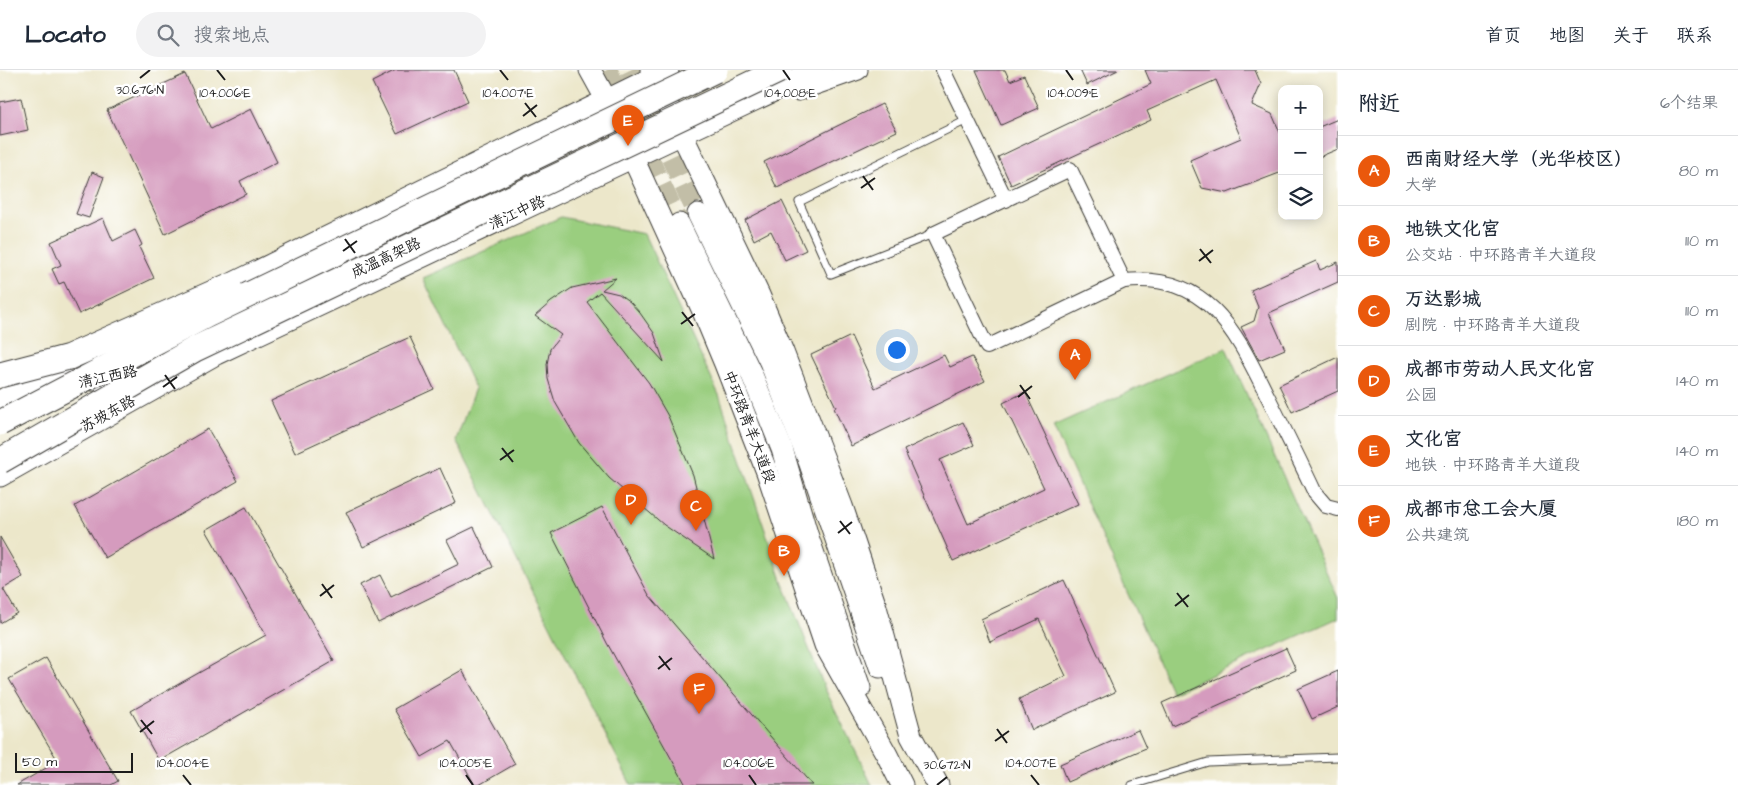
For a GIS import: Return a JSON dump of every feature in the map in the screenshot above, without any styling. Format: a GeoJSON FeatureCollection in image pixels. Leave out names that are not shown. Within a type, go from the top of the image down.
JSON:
{"type":"FeatureCollection","features":[{"type":"Feature","properties":{"kind":"highway","name":"成温高架路"},"geometry":{"type":"LineString","coordinates":[[0,423],[209,314],[716,70]]}},
{"type":"Feature","properties":{"kind":"highway","name":"成温高架路"},"geometry":{"type":"LineString","coordinates":[[0,461],[195,349],[784,78],[818,70]]}},
{"type":"Feature","properties":{"kind":"highway"},"geometry":{"type":"LineString","coordinates":[[1,390],[69,357],[244,279],[352,245]]}},
{"type":"Feature","properties":{"kind":"main road","name":"中环路青羊大道段"},"geometry":{"type":"LineString","coordinates":[[590,70],[606,100],[702,308],[747,418],[825,646],[902,785]]}},
{"type":"Feature","properties":{"kind":"main road"},"geometry":{"type":"LineString","coordinates":[[606,100],[658,72],[682,136],[759,295],[810,420],[876,607],[911,736]]}},
{"type":"Feature","properties":{"kind":"main road","name":"清江中路"},"geometry":{"type":"LineString","coordinates":[[216,354],[712,122],[784,78]]}},
{"type":"Feature","properties":{"kind":"main road","name":"清江西路"},"geometry":{"type":"LineString","coordinates":[[1,390],[102,346],[606,100]]}},
{"type":"Feature","properties":{"kind":"main road"},"geometry":{"type":"LineString","coordinates":[[698,214],[770,362],[810,464],[872,650],[911,736],[938,785]]}},
{"type":"Feature","properties":{"kind":"main road"},"geometry":{"type":"LineString","coordinates":[[679,224],[752,375],[782,449],[808,537],[869,715],[887,755]]}},
{"type":"Feature","properties":{"kind":"main road","name":"清江西路"},"geometry":{"type":"LineString","coordinates":[[1,390],[216,354]]}},
{"type":"Feature","properties":{"kind":"main road","name":"苏坡东路"},"geometry":{"type":"LineString","coordinates":[[0,476],[216,354]]}},
{"type":"Feature","properties":{"kind":"street"},"geometry":{"type":"LineString","coordinates":[[712,122],[858,70]]}},
{"type":"Feature","properties":{"kind":"street"},"geometry":{"type":"LineString","coordinates":[[943,70],[1006,200]]}},
{"type":"Feature","properties":{"kind":"street"},"geometry":{"type":"LineString","coordinates":[[1124,281],[1070,169],[933,234],[987,347],[1124,281],[1146,279],[1179,288],[1205,301],[1229,325],[1246,353],[1316,493],[1326,506],[1338,509]]}},
{"type":"Feature","properties":{"kind":"lane"},"geometry":{"type":"LineString","coordinates":[[933,234],[831,274],[799,202],[967,120]]}},
{"type":"Feature","properties":{"kind":"lane"},"geometry":{"type":"LineString","coordinates":[[1132,785],[1208,762],[1338,757]]}},
{"type":"Feature","properties":{"kind":"green space"},"geometry":{"type":"Polygon","coordinates":[[[561,217],[644,234],[719,395],[783,583],[825,689],[872,785],[631,785],[456,440],[475,388],[423,278],[561,217]]]}},
{"type":"Feature","properties":{"kind":"green space"},"geometry":{"type":"Polygon","coordinates":[[[1226,348],[1338,598],[1338,618],[1172,693],[1053,426],[1226,348]]]}},
{"type":"Feature","properties":{"kind":"building"},"geometry":{"type":"Polygon","coordinates":[[[396,70],[454,70],[468,101],[397,134],[372,82],[396,70]]]}},
{"type":"Feature","properties":{"kind":"building"},"geometry":{"type":"Polygon","coordinates":[[[976,70],[1005,70],[1010,81],[1024,75],[1039,108],[1001,125],[976,70]]]}},
{"type":"Feature","properties":{"kind":"building"},"geometry":{"type":"Polygon","coordinates":[[[1080,70],[1118,70],[1087,85],[1080,70]]]}},
{"type":"Feature","properties":{"kind":"building"},"geometry":{"type":"Polygon","coordinates":[[[1145,70],[1255,70],[1261,84],[1252,105],[1272,114],[1278,128],[1278,174],[1227,193],[1202,188],[1190,160],[1241,138],[1216,80],[1147,111],[1151,120],[1011,185],[998,157],[1151,84],[1145,70]]]}},
{"type":"Feature","properties":{"kind":"building"},"geometry":{"type":"Polygon","coordinates":[[[185,74],[211,129],[251,109],[277,162],[240,181],[246,194],[165,234],[107,110],[185,74]]]}},
{"type":"Feature","properties":{"kind":"building"},"geometry":{"type":"Polygon","coordinates":[[[21,98],[28,130],[0,136],[0,102],[21,98]]]}},
{"type":"Feature","properties":{"kind":"building"},"geometry":{"type":"Polygon","coordinates":[[[882,104],[897,131],[777,188],[764,162],[882,104]]]}},
{"type":"Feature","properties":{"kind":"building"},"geometry":{"type":"Polygon","coordinates":[[[1338,119],[1338,149],[1323,155],[1323,130],[1323,125],[1338,119]]]}},
{"type":"Feature","properties":{"kind":"building"},"geometry":{"type":"Polygon","coordinates":[[[92,172],[104,177],[89,218],[76,214],[92,172]]]}},
{"type":"Feature","properties":{"kind":"building"},"geometry":{"type":"Polygon","coordinates":[[[782,201],[806,250],[785,260],[771,231],[754,240],[745,220],[782,201]]]}},
{"type":"Feature","properties":{"kind":"building"},"geometry":{"type":"Polygon","coordinates":[[[103,218],[113,241],[135,230],[142,245],[139,247],[154,278],[79,314],[64,282],[59,284],[52,269],[61,265],[51,242],[103,218]]]}},
{"type":"Feature","properties":{"kind":"building"},"geometry":{"type":"Polygon","coordinates":[[[1316,261],[1320,270],[1338,262],[1338,282],[1269,313],[1285,349],[1259,360],[1241,327],[1254,321],[1258,307],[1251,290],[1316,261]]]}},
{"type":"Feature","properties":{"kind":"building"},"geometry":{"type":"Polygon","coordinates":[[[616,278],[602,290],[619,294],[640,313],[654,333],[664,362],[600,292],[587,302],[649,383],[668,416],[693,475],[714,559],[664,525],[609,478],[579,443],[555,402],[548,379],[547,364],[550,349],[561,335],[535,316],[551,302],[572,288],[616,278]]]}},
{"type":"Feature","properties":{"kind":"building"},"geometry":{"type":"Polygon","coordinates":[[[851,336],[875,388],[944,355],[950,367],[972,357],[985,381],[851,446],[834,408],[836,407],[811,355],[851,336]]]}},
{"type":"Feature","properties":{"kind":"building"},"geometry":{"type":"Polygon","coordinates":[[[410,337],[434,389],[295,453],[271,401],[410,337]]]}},
{"type":"Feature","properties":{"kind":"building"},"geometry":{"type":"Polygon","coordinates":[[[1338,357],[1338,391],[1292,412],[1279,385],[1338,357]]]}},
{"type":"Feature","properties":{"kind":"building"},"geometry":{"type":"Polygon","coordinates":[[[1025,392],[1078,504],[953,561],[904,450],[963,422],[974,445],[940,460],[968,524],[1044,488],[1003,403],[1025,392]]]}},
{"type":"Feature","properties":{"kind":"building"},"geometry":{"type":"Polygon","coordinates":[[[208,429],[238,481],[105,558],[75,506],[208,429]]]}},
{"type":"Feature","properties":{"kind":"building"},"geometry":{"type":"Polygon","coordinates":[[[440,468],[456,503],[363,547],[346,512],[440,468]]]}},
{"type":"Feature","properties":{"kind":"building"},"geometry":{"type":"Polygon","coordinates":[[[246,507],[334,661],[159,761],[131,711],[266,635],[206,530],[246,507]]]}},
{"type":"Feature","properties":{"kind":"building"},"geometry":{"type":"Polygon","coordinates":[[[602,507],[649,595],[812,785],[686,785],[607,643],[551,533],[602,507]]]}},
{"type":"Feature","properties":{"kind":"building"},"geometry":{"type":"Polygon","coordinates":[[[474,527],[493,567],[378,623],[360,585],[380,575],[391,597],[459,564],[447,540],[474,527]]]}},
{"type":"Feature","properties":{"kind":"building"},"geometry":{"type":"Polygon","coordinates":[[[0,537],[23,577],[3,589],[17,613],[0,623],[0,537]]]}},
{"type":"Feature","properties":{"kind":"building"},"geometry":{"type":"Polygon","coordinates":[[[1064,580],[1115,692],[1032,730],[1019,699],[1066,676],[1039,619],[990,642],[981,619],[1064,580]]]}},
{"type":"Feature","properties":{"kind":"building"},"geometry":{"type":"Polygon","coordinates":[[[1286,648],[1296,670],[1172,726],[1162,703],[1286,648]]]}},
{"type":"Feature","properties":{"kind":"building"},"geometry":{"type":"Polygon","coordinates":[[[46,658],[118,781],[111,785],[17,785],[58,761],[9,679],[46,658]]]}},
{"type":"Feature","properties":{"kind":"building"},"geometry":{"type":"Polygon","coordinates":[[[462,670],[515,764],[479,785],[475,785],[450,741],[422,757],[394,709],[462,670]]]}},
{"type":"Feature","properties":{"kind":"building"},"geometry":{"type":"Polygon","coordinates":[[[1338,671],[1338,707],[1312,719],[1298,689],[1338,671]]]}},
{"type":"Feature","properties":{"kind":"building"},"geometry":{"type":"Polygon","coordinates":[[[1138,730],[1146,748],[1067,782],[1060,764],[1138,730]]]}},
{"type":"Feature","properties":{"kind":"tunnel"},"geometry":{"type":"LineString","coordinates":[[607,70],[679,224]]}},
{"type":"Feature","properties":{"kind":"tunnel"},"geometry":{"type":"LineString","coordinates":[[630,70],[698,214]]}},
{"type":"Feature","properties":{"kind":"place","name":"文化宫"},"geometry":{"type":"Point","coordinates":[628,146]}},
{"type":"Feature","properties":{"kind":"place","name":"西南财经大学（光华校区）"},"geometry":{"type":"Point","coordinates":[1075,380]}},
{"type":"Feature","properties":{"kind":"place","name":"成都市劳动人民文化宫"},"geometry":{"type":"Point","coordinates":[631,525]}},
{"type":"Feature","properties":{"kind":"place","name":"万达影城"},"geometry":{"type":"Point","coordinates":[696,531]}},
{"type":"Feature","properties":{"kind":"place","name":"地铁文化宫"},"geometry":{"type":"Point","coordinates":[784,576]}},
{"type":"Feature","properties":{"kind":"place","name":"成都市总工会大厦"},"geometry":{"type":"Point","coordinates":[699,714]}}]}
